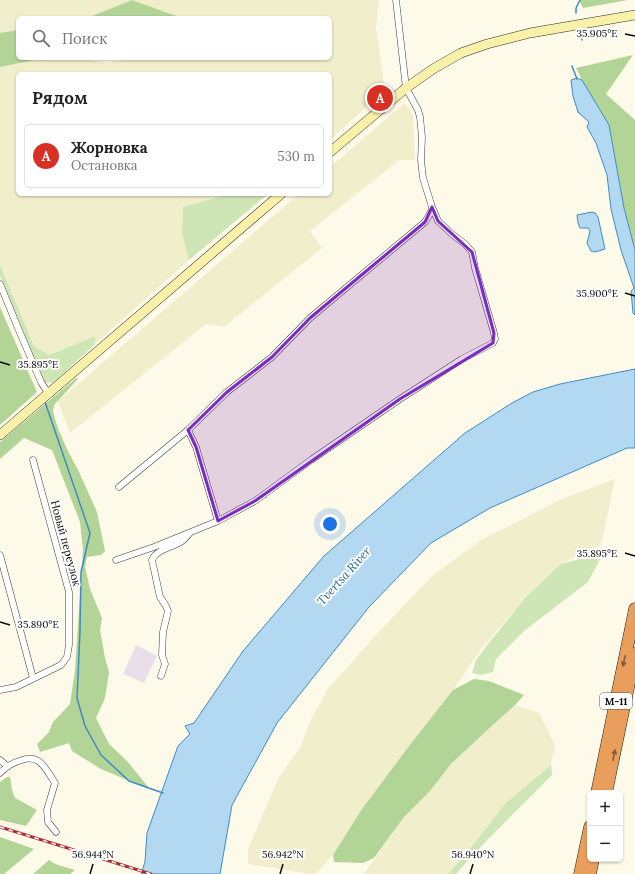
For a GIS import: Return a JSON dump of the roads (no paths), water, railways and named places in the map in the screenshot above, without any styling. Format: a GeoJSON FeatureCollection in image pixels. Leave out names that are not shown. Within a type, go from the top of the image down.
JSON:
{"type":"FeatureCollection","features":[{"type":"Feature","properties":{"kind":"highway","name":"М-11"},"geometry":{"type":"LineString","coordinates":[[598,790],[635,609]]}},
{"type":"Feature","properties":{"kind":"highway","name":"М-11"},"geometry":{"type":"LineString","coordinates":[[607,790],[635,654]]}},
{"type":"Feature","properties":{"kind":"highway"},"geometry":{"type":"LineString","coordinates":[[580,874],[587,841]]}},
{"type":"Feature","properties":{"kind":"highway"},"geometry":{"type":"LineString","coordinates":[[590,874],[592,862]]}},
{"type":"Feature","properties":{"kind":"main road"},"geometry":{"type":"LineString","coordinates":[[332,150],[406,88],[442,63],[462,53],[530,33],[635,15]]}},
{"type":"Feature","properties":{"kind":"main road"},"geometry":{"type":"LineString","coordinates":[[0,435],[278,196]]}},
{"type":"Feature","properties":{"kind":"street"},"geometry":{"type":"LineString","coordinates":[[116,560],[154,547],[218,521],[255,501],[311,460],[462,359],[493,343],[495,339],[472,252],[438,221],[423,178],[420,117],[418,110],[406,88],[396,0]]}},
{"type":"Feature","properties":{"kind":"street"},"geometry":{"type":"LineString","coordinates":[[119,486],[188,430],[227,392],[272,357],[310,318],[425,222],[432,210],[432,207]]}},
{"type":"Feature","properties":{"kind":"street"},"geometry":{"type":"LineString","coordinates":[[0,284],[41,382],[48,393]]}},
{"type":"Feature","properties":{"kind":"street"},"geometry":{"type":"LineString","coordinates":[[188,430],[196,447],[218,521]]}},
{"type":"Feature","properties":{"kind":"street","name":"Новый переулок"},"geometry":{"type":"LineString","coordinates":[[33,460],[69,592],[69,645],[67,657],[61,665],[33,678]]}},
{"type":"Feature","properties":{"kind":"street"},"geometry":{"type":"LineString","coordinates":[[161,676],[165,664],[162,655],[163,632],[168,611],[160,597],[152,560],[157,553],[182,541],[191,532]]}},
{"type":"Feature","properties":{"kind":"street"},"geometry":{"type":"LineString","coordinates":[[0,555],[33,678],[16,687],[0,690]]}},
{"type":"Feature","properties":{"kind":"street"},"geometry":{"type":"LineString","coordinates":[[0,773],[7,766],[28,758],[36,759],[42,764],[55,783],[47,810],[48,822],[56,832]]}},
{"type":"Feature","properties":{"kind":"street"},"geometry":{"type":"LineString","coordinates":[[0,760],[7,766]]}},
{"type":"Feature","properties":{"kind":"water"},"geometry":{"type":"Polygon","coordinates":[[[577,78],[582,80],[609,125],[624,208],[635,250],[635,315],[633,313],[631,291],[634,288],[621,250],[611,209],[607,175],[596,143],[587,127],[589,122],[578,112],[573,96],[571,80],[577,78]]]}},
{"type":"Feature","properties":{"kind":"water"},"geometry":{"type":"Polygon","coordinates":[[[592,212],[598,217],[605,249],[595,252],[591,251],[587,243],[590,231],[588,228],[580,228],[577,215],[592,212]]]}},
{"type":"Feature","properties":{"kind":"water","name":"Tvertsa River"},"geometry":{"type":"Polygon","coordinates":[[[635,369],[635,448],[627,448],[490,508],[431,543],[369,607],[277,723],[232,805],[220,874],[141,874],[145,862],[147,833],[178,746],[190,734],[185,726],[194,723],[243,651],[324,556],[465,433],[512,403],[533,392],[560,384],[635,369]]]}},
{"type":"Feature","properties":{"kind":"waterway"},"geometry":{"type":"LineString","coordinates":[[576,13],[576,8],[580,0]]}},
{"type":"Feature","properties":{"kind":"waterway"},"geometry":{"type":"LineString","coordinates":[[581,32],[582,40]]}},
{"type":"Feature","properties":{"kind":"waterway"},"geometry":{"type":"LineString","coordinates":[[572,66],[577,79]]}},
{"type":"Feature","properties":{"kind":"waterway"},"geometry":{"type":"LineString","coordinates":[[45,402],[90,533],[81,572],[77,698],[85,726],[101,755],[129,781],[163,793]]}},
{"type":"Feature","properties":{"kind":"railway"},"geometry":{"type":"LineString","coordinates":[[0,827],[151,874]]}},
{"type":"Feature","properties":{"kind":"place","name":"Жорновка"},"geometry":{"type":"Point","coordinates":[380,98]}}]}
